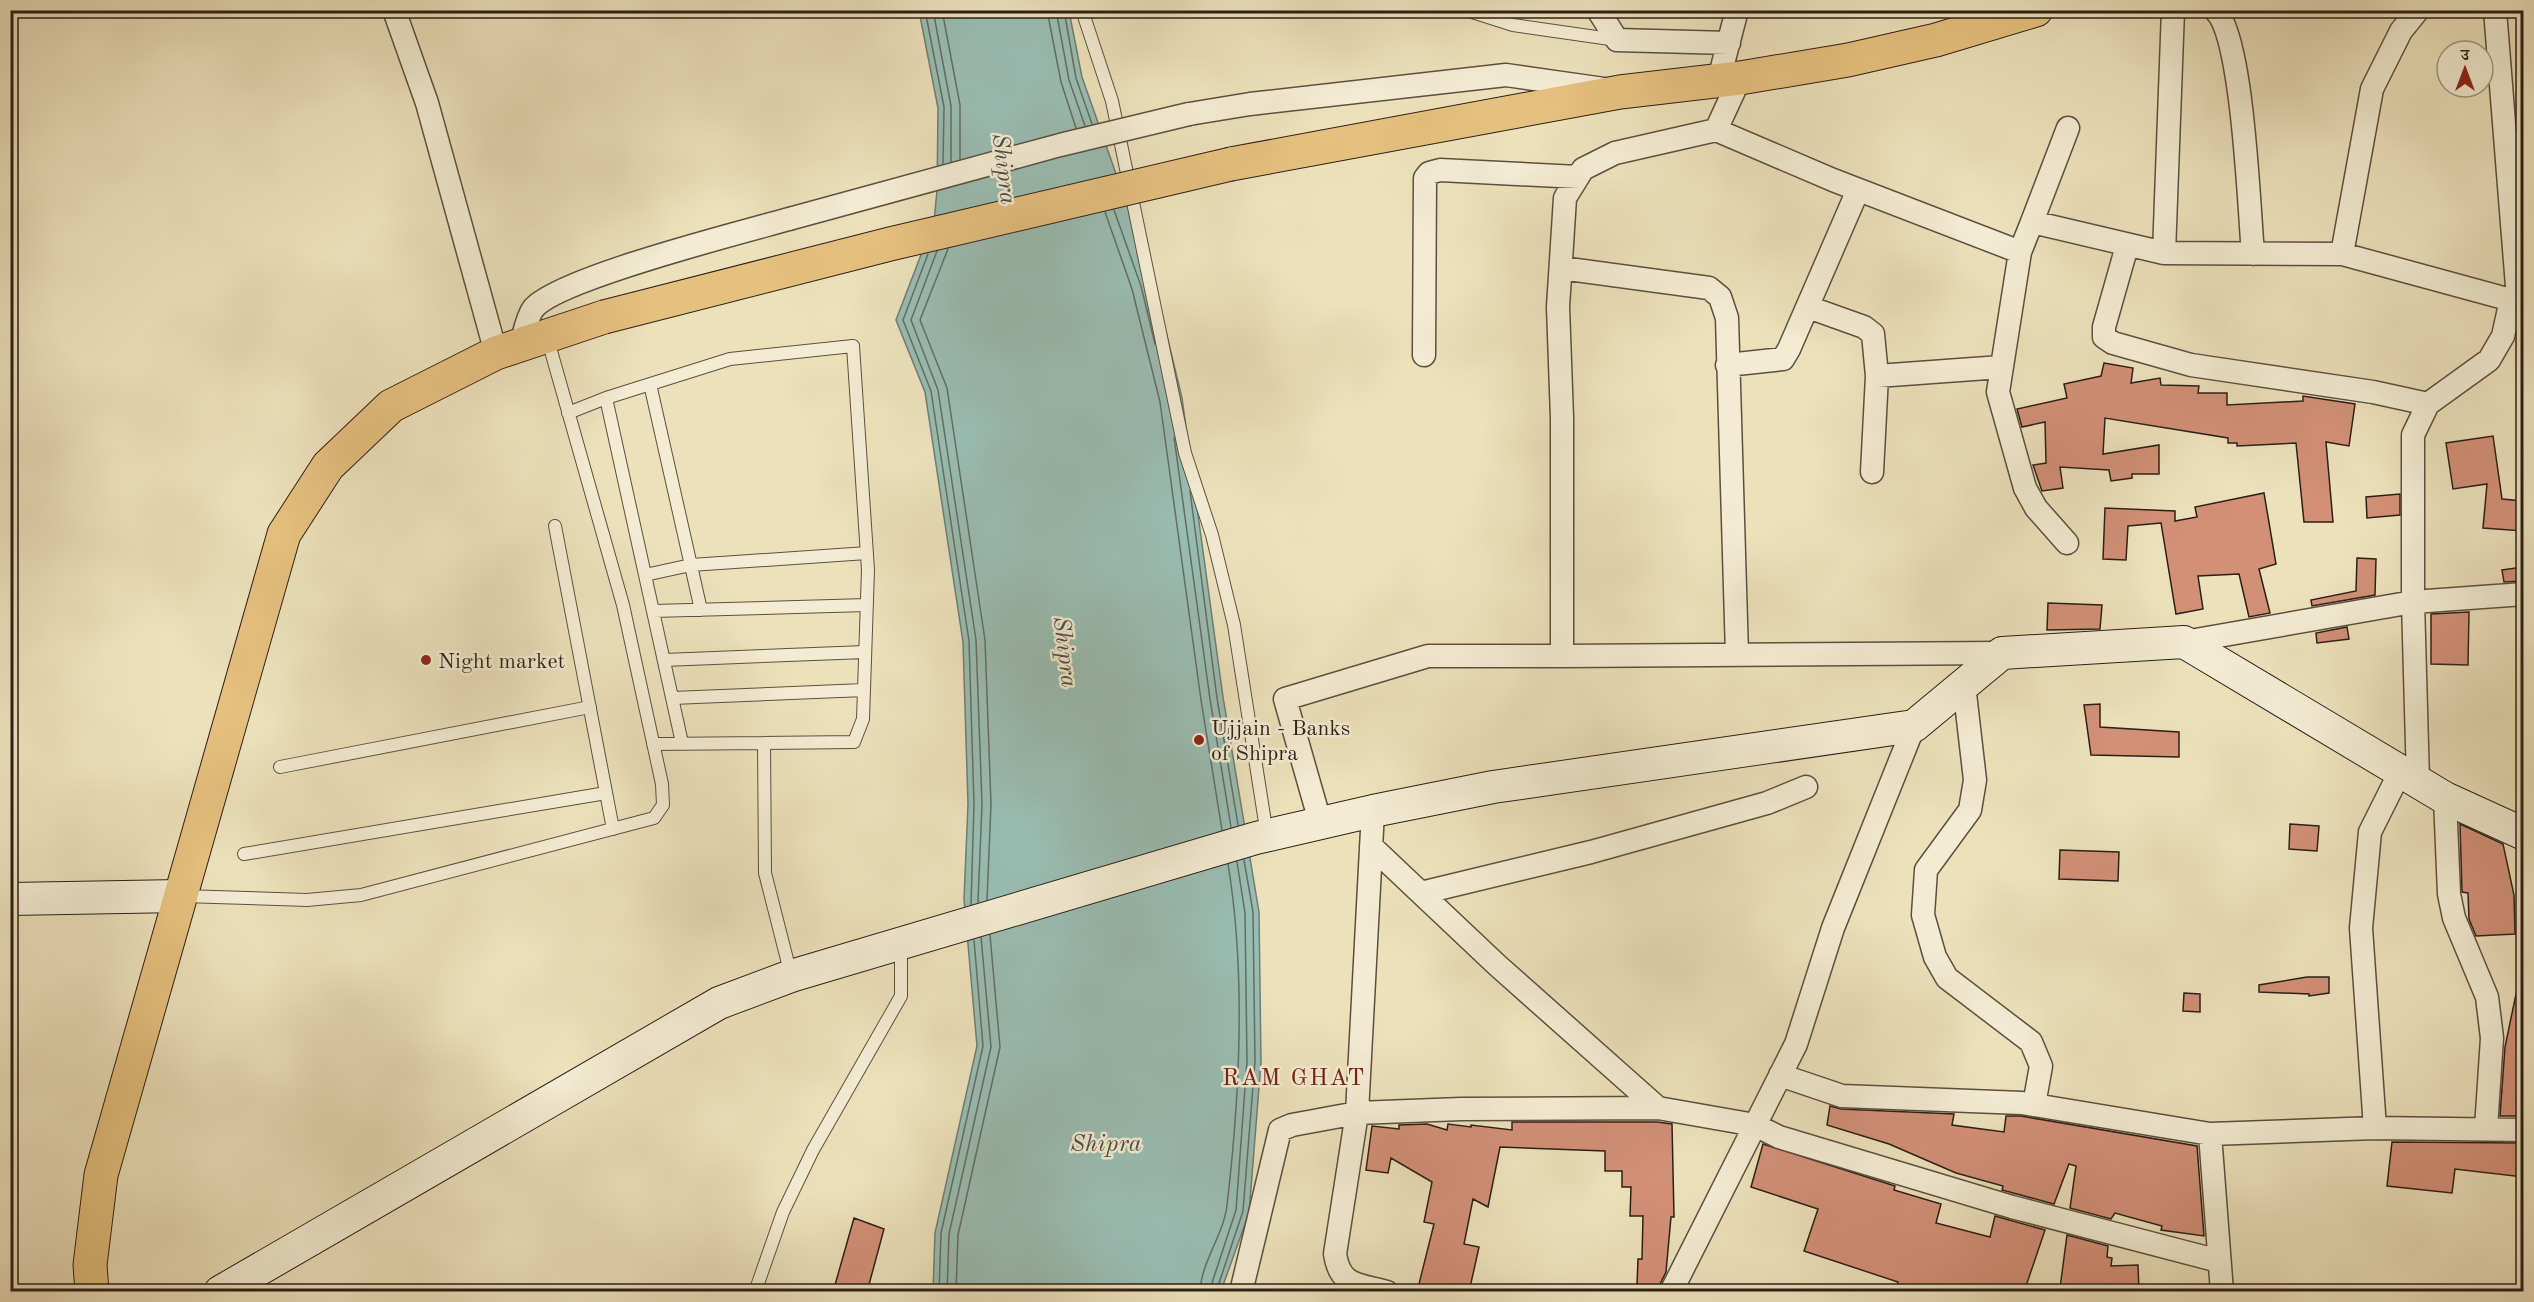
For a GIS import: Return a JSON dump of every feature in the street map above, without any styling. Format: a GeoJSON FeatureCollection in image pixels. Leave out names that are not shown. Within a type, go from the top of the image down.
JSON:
{"type":"FeatureCollection","features":[{"type":"Feature","properties":{"kind":"main road"},"geometry":{"type":"LineString","coordinates":[[92,1292],[90,1265],[101,1175],[284,534],[328,466],[391,406],[521,344],[604,317],[890,243],[1231,164],[1620,92],[1730,79],[1848,60],[1936,40],[2036,10]]}},
{"type":"Feature","properties":{"kind":"main road"},"geometry":{"type":"LineString","coordinates":[[220,1292],[720,1003],[791,976],[1262,837],[1373,811],[1493,787],[1914,726],[2001,653],[2184,642],[2445,798],[2523,834]]}},
{"type":"Feature","properties":{"kind":"main road"},"geometry":{"type":"LineString","coordinates":[[10,899],[180,896]]}},
{"type":"Feature","properties":{"kind":"street"},"geometry":{"type":"LineString","coordinates":[[394,10],[427,103],[521,344]]}},
{"type":"Feature","properties":{"kind":"street"},"geometry":{"type":"LineString","coordinates":[[1598,10],[1617,40],[1729,43]]}},
{"type":"Feature","properties":{"kind":"street"},"geometry":{"type":"LineString","coordinates":[[1716,130],[1730,79],[1729,43],[1737,10]]}},
{"type":"Feature","properties":{"kind":"street"},"geometry":{"type":"LineString","coordinates":[[2164,253],[2173,10]]}},
{"type":"Feature","properties":{"kind":"street"},"geometry":{"type":"LineString","coordinates":[[2215,10],[2228,29],[2242,113],[2253,254]]}},
{"type":"Feature","properties":{"kind":"street"},"geometry":{"type":"LineString","coordinates":[[2342,254],[2372,89],[2401,31],[2418,10]]}},
{"type":"Feature","properties":{"kind":"street"},"geometry":{"type":"LineString","coordinates":[[2375,1128],[2361,928],[2370,832],[2409,776],[2413,602],[2413,435],[2428,404],[2489,360],[2503,336],[2517,299],[2494,10]]}},
{"type":"Feature","properties":{"kind":"street"},"geometry":{"type":"LineString","coordinates":[[521,344],[532,310],[556,291],[695,245],[1060,145],[1189,114],[1250,104],[1506,75],[1569,82],[1620,92]]}},
{"type":"Feature","properties":{"kind":"street"},"geometry":{"type":"LineString","coordinates":[[2067,543],[2036,508],[2025,488],[1998,392],[2020,252],[2068,128]]}},
{"type":"Feature","properties":{"kind":"street"},"geometry":{"type":"LineString","coordinates":[[1562,656],[1562,418],[1558,307],[1565,198],[1583,169],[1615,153],[1716,130],[1858,190],[2020,252]]}},
{"type":"Feature","properties":{"kind":"street"},"geometry":{"type":"LineString","coordinates":[[1424,354],[1425,178],[1440,170],[1578,177]]}},
{"type":"Feature","properties":{"kind":"street"},"geometry":{"type":"LineString","coordinates":[[1727,365],[1783,359],[1858,190]]}},
{"type":"Feature","properties":{"kind":"street"},"geometry":{"type":"LineString","coordinates":[[2032,222],[2164,253],[2342,254],[2517,299]]}},
{"type":"Feature","properties":{"kind":"street"},"geometry":{"type":"LineString","coordinates":[[2127,246],[2104,327],[2104,337],[2112,344],[2191,365],[2373,392],[2428,404]]}},
{"type":"Feature","properties":{"kind":"street"},"geometry":{"type":"LineString","coordinates":[[1561,268],[1709,288],[1720,297],[1727,318],[1737,655]]}},
{"type":"Feature","properties":{"kind":"street"},"geometry":{"type":"LineString","coordinates":[[1808,307],[1864,327],[1873,334],[1876,376],[1872,472]]}},
{"type":"Feature","properties":{"kind":"street"},"geometry":{"type":"LineString","coordinates":[[1876,376],[2001,367]]}},
{"type":"Feature","properties":{"kind":"street"},"geometry":{"type":"LineString","coordinates":[[2184,642],[2413,602],[2523,594]]}},
{"type":"Feature","properties":{"kind":"street"},"geometry":{"type":"LineString","coordinates":[[1321,825],[1285,699],[1428,656],[2001,653]]}},
{"type":"Feature","properties":{"kind":"street"},"geometry":{"type":"LineString","coordinates":[[1964,685],[1975,780],[1970,810],[1926,870],[1923,915],[1935,957],[1947,978],[2031,1042],[2041,1066],[2034,1106]]}},
{"type":"Feature","properties":{"kind":"street"},"geometry":{"type":"LineString","coordinates":[[1671,1292],[1796,1044],[1833,928],[1914,726]]}},
{"type":"Feature","properties":{"kind":"street"},"geometry":{"type":"LineString","coordinates":[[1421,893],[1624,843],[1767,803],[1806,787]]}},
{"type":"Feature","properties":{"kind":"street"},"geometry":{"type":"LineString","coordinates":[[2445,798],[2449,894],[2454,918],[2487,997],[2492,1038],[2486,1128]]}},
{"type":"Feature","properties":{"kind":"street"},"geometry":{"type":"LineString","coordinates":[[1373,811],[1357,1113],[1335,1254],[1337,1269],[1346,1281],[1386,1292]]}},
{"type":"Feature","properties":{"kind":"street"},"geometry":{"type":"LineString","coordinates":[[1371,846],[1658,1108]]}},
{"type":"Feature","properties":{"kind":"street"},"geometry":{"type":"LineString","coordinates":[[1780,1075],[1842,1096],[2034,1106],[2210,1134],[2375,1128],[2523,1130]]}},
{"type":"Feature","properties":{"kind":"street"},"geometry":{"type":"LineString","coordinates":[[1241,1292],[1280,1130],[1292,1125],[1357,1113],[1461,1109],[1658,1108],[1755,1125],[1779,1137],[2012,1207],[2219,1261]]}},
{"type":"Feature","properties":{"kind":"street"},"geometry":{"type":"LineString","coordinates":[[2210,1134],[2222,1292]]}},
{"type":"Feature","properties":{"kind":"lane"},"geometry":{"type":"LineString","coordinates":[[1082,10],[1112,101],[1185,453],[1212,535],[1234,625],[1262,837]]}},
{"type":"Feature","properties":{"kind":"lane"},"geometry":{"type":"LineString","coordinates":[[1466,10],[1513,25],[1617,40]]}},
{"type":"Feature","properties":{"kind":"lane"},"geometry":{"type":"LineString","coordinates":[[180,896],[308,900],[361,895],[654,818],[663,805],[662,784],[623,605],[568,412],[521,344]]}},
{"type":"Feature","properties":{"kind":"lane"},"geometry":{"type":"LineString","coordinates":[[568,412],[730,359],[853,346],[867,553],[863,719],[854,742],[653,744]]}},
{"type":"Feature","properties":{"kind":"lane"},"geometry":{"type":"LineString","coordinates":[[650,384],[701,610]]}},
{"type":"Feature","properties":{"kind":"lane"},"geometry":{"type":"LineString","coordinates":[[606,398],[682,743]]}},
{"type":"Feature","properties":{"kind":"lane"},"geometry":{"type":"LineString","coordinates":[[555,526],[613,829]]}},
{"type":"Feature","properties":{"kind":"lane"},"geometry":{"type":"LineString","coordinates":[[645,575],[691,565],[867,553]]}},
{"type":"Feature","properties":{"kind":"lane"},"geometry":{"type":"LineString","coordinates":[[653,611],[867,605]]}},
{"type":"Feature","properties":{"kind":"lane"},"geometry":{"type":"LineString","coordinates":[[664,660],[865,652]]}},
{"type":"Feature","properties":{"kind":"lane"},"geometry":{"type":"LineString","coordinates":[[672,698],[864,690]]}},
{"type":"Feature","properties":{"kind":"lane"},"geometry":{"type":"LineString","coordinates":[[279,767],[590,707]]}},
{"type":"Feature","properties":{"kind":"lane"},"geometry":{"type":"LineString","coordinates":[[764,742],[765,873],[791,976]]}},
{"type":"Feature","properties":{"kind":"lane"},"geometry":{"type":"LineString","coordinates":[[244,854],[606,793]]}},
{"type":"Feature","properties":{"kind":"lane"},"geometry":{"type":"LineString","coordinates":[[755,1292],[783,1212],[813,1150],[901,996],[913,941]]}},
{"type":"Feature","properties":{"kind":"water","name":"Shipra"},"geometry":{"type":"Polygon","coordinates":[[[919,11],[1069,11],[1082,77],[1154,282],[1182,398],[1223,697],[1259,912],[1261,1062],[1249,1213],[1221,1291],[933,1291],[935,1233],[977,1046],[964,899],[968,804],[963,642],[925,392],[896,320],[934,221],[937,191],[938,108],[919,11]]]}},
{"type":"Feature","properties":{"kind":"building"},"geometry":{"type":"Polygon","coordinates":[[[2104,363],[2133,368],[2131,383],[2160,378],[2161,385],[2199,386],[2198,393],[2227,393],[2227,405],[2303,401],[2303,396],[2355,404],[2349,446],[2326,442],[2333,522],[2304,522],[2296,443],[2237,446],[2237,443],[2228,443],[2228,438],[2105,418],[2103,454],[2159,445],[2159,474],[2132,474],[2132,478],[2111,481],[2109,470],[2060,467],[2063,488],[2042,491],[2033,465],[2046,463],[2045,422],[2022,427],[2017,409],[2067,398],[2064,384],[2101,376],[2104,363]]]}},
{"type":"Feature","properties":{"kind":"building"},"geometry":{"type":"Polygon","coordinates":[[[2493,436],[2502,499],[2523,501],[2523,531],[2483,528],[2487,484],[2453,489],[2446,443],[2493,436]]]}},
{"type":"Feature","properties":{"kind":"building"},"geometry":{"type":"Polygon","coordinates":[[[2264,493],[2276,564],[2259,569],[2270,613],[2249,617],[2239,574],[2198,576],[2203,609],[2176,614],[2161,523],[2128,526],[2126,560],[2103,559],[2105,508],[2175,511],[2175,521],[2197,517],[2195,507],[2264,493]]]}},
{"type":"Feature","properties":{"kind":"building"},"geometry":{"type":"Polygon","coordinates":[[[2400,494],[2400,515],[2367,518],[2366,497],[2400,494]]]}},
{"type":"Feature","properties":{"kind":"building"},"geometry":{"type":"Polygon","coordinates":[[[2357,558],[2376,559],[2375,595],[2312,606],[2311,600],[2356,591],[2357,558]]]}},
{"type":"Feature","properties":{"kind":"building"},"geometry":{"type":"Polygon","coordinates":[[[2523,567],[2523,581],[2504,582],[2502,570],[2523,567]]]}},
{"type":"Feature","properties":{"kind":"building"},"geometry":{"type":"Polygon","coordinates":[[[2048,603],[2102,605],[2100,629],[2047,630],[2048,603]]]}},
{"type":"Feature","properties":{"kind":"building"},"geometry":{"type":"Polygon","coordinates":[[[2469,612],[2468,665],[2431,664],[2431,614],[2469,612]]]}},
{"type":"Feature","properties":{"kind":"building"},"geometry":{"type":"Polygon","coordinates":[[[2347,627],[2349,639],[2317,643],[2316,633],[2347,627]]]}},
{"type":"Feature","properties":{"kind":"building"},"geometry":{"type":"Polygon","coordinates":[[[2100,704],[2100,727],[2179,732],[2179,757],[2091,755],[2084,705],[2100,704]]]}},
{"type":"Feature","properties":{"kind":"building"},"geometry":{"type":"Polygon","coordinates":[[[2290,824],[2319,826],[2317,851],[2289,849],[2290,824]]]}},
{"type":"Feature","properties":{"kind":"building"},"geometry":{"type":"Polygon","coordinates":[[[2460,824],[2503,844],[2514,895],[2515,934],[2476,936],[2469,919],[2468,893],[2462,892],[2460,824]]]}},
{"type":"Feature","properties":{"kind":"building"},"geometry":{"type":"Polygon","coordinates":[[[2060,850],[2119,852],[2118,881],[2059,879],[2060,850]]]}},
{"type":"Feature","properties":{"kind":"building"},"geometry":{"type":"Polygon","coordinates":[[[2307,977],[2329,977],[2329,993],[2309,996],[2309,994],[2259,992],[2259,985],[2307,977]]]}},
{"type":"Feature","properties":{"kind":"building"},"geometry":{"type":"Polygon","coordinates":[[[2184,993],[2200,994],[2200,1012],[2183,1011],[2184,993]]]}},
{"type":"Feature","properties":{"kind":"building"},"geometry":{"type":"Polygon","coordinates":[[[2516,994],[2523,995],[2523,1116],[2500,1116],[2505,1047],[2516,994]]]}},
{"type":"Feature","properties":{"kind":"building"},"geometry":{"type":"Polygon","coordinates":[[[1830,1106],[1841,1109],[1954,1114],[1952,1125],[2004,1132],[2006,1116],[2021,1116],[2197,1146],[2204,1236],[2161,1230],[2162,1226],[2115,1213],[2111,1219],[2070,1208],[2076,1166],[2069,1164],[2054,1204],[2002,1190],[2003,1186],[1956,1173],[1889,1144],[1827,1125],[1830,1106]]]}},
{"type":"Feature","properties":{"kind":"building"},"geometry":{"type":"Polygon","coordinates":[[[1512,1122],[1657,1122],[1672,1124],[1674,1217],[1671,1217],[1666,1272],[1659,1286],[1637,1285],[1638,1259],[1642,1259],[1643,1216],[1630,1216],[1631,1187],[1622,1187],[1622,1171],[1605,1171],[1605,1151],[1500,1147],[1488,1207],[1473,1199],[1464,1244],[1479,1247],[1469,1292],[1434,1292],[1418,1288],[1434,1224],[1424,1222],[1432,1182],[1391,1158],[1388,1173],[1366,1170],[1372,1126],[1399,1129],[1399,1125],[1427,1124],[1447,1130],[1448,1124],[1512,1130],[1512,1122]]]}},
{"type":"Feature","properties":{"kind":"building"},"geometry":{"type":"Polygon","coordinates":[[[2392,1142],[2523,1143],[2523,1177],[2455,1169],[2452,1193],[2387,1186],[2392,1142]]]}},
{"type":"Feature","properties":{"kind":"building"},"geometry":{"type":"Polygon","coordinates":[[[1763,1144],[1895,1186],[1894,1190],[1941,1204],[1936,1223],[1990,1237],[1995,1216],[2045,1230],[2024,1292],[1895,1292],[1898,1282],[1804,1251],[1818,1209],[1751,1187],[1763,1144]]]}},
{"type":"Feature","properties":{"kind":"building"},"geometry":{"type":"Polygon","coordinates":[[[854,1218],[884,1229],[867,1292],[833,1292],[854,1218]]]}},
{"type":"Feature","properties":{"kind":"building"},"geometry":{"type":"Polygon","coordinates":[[[2067,1235],[2108,1246],[2107,1257],[2112,1258],[2111,1266],[2138,1265],[2139,1292],[2074,1292],[2060,1288],[2067,1235]]]}},
{"type":"Feature","properties":{"kind":"place","name":"Night market"},"geometry":{"type":"Point","coordinates":[426,660]}},
{"type":"Feature","properties":{"kind":"place","name":"Ujjain - Banks of Shipra"},"geometry":{"type":"Point","coordinates":[1199,740]}},
{"type":"Feature","properties":{"kind":"district","name":"RAM GHAT"},"geometry":{"type":"Point","coordinates":[1294,1077]}}]}
